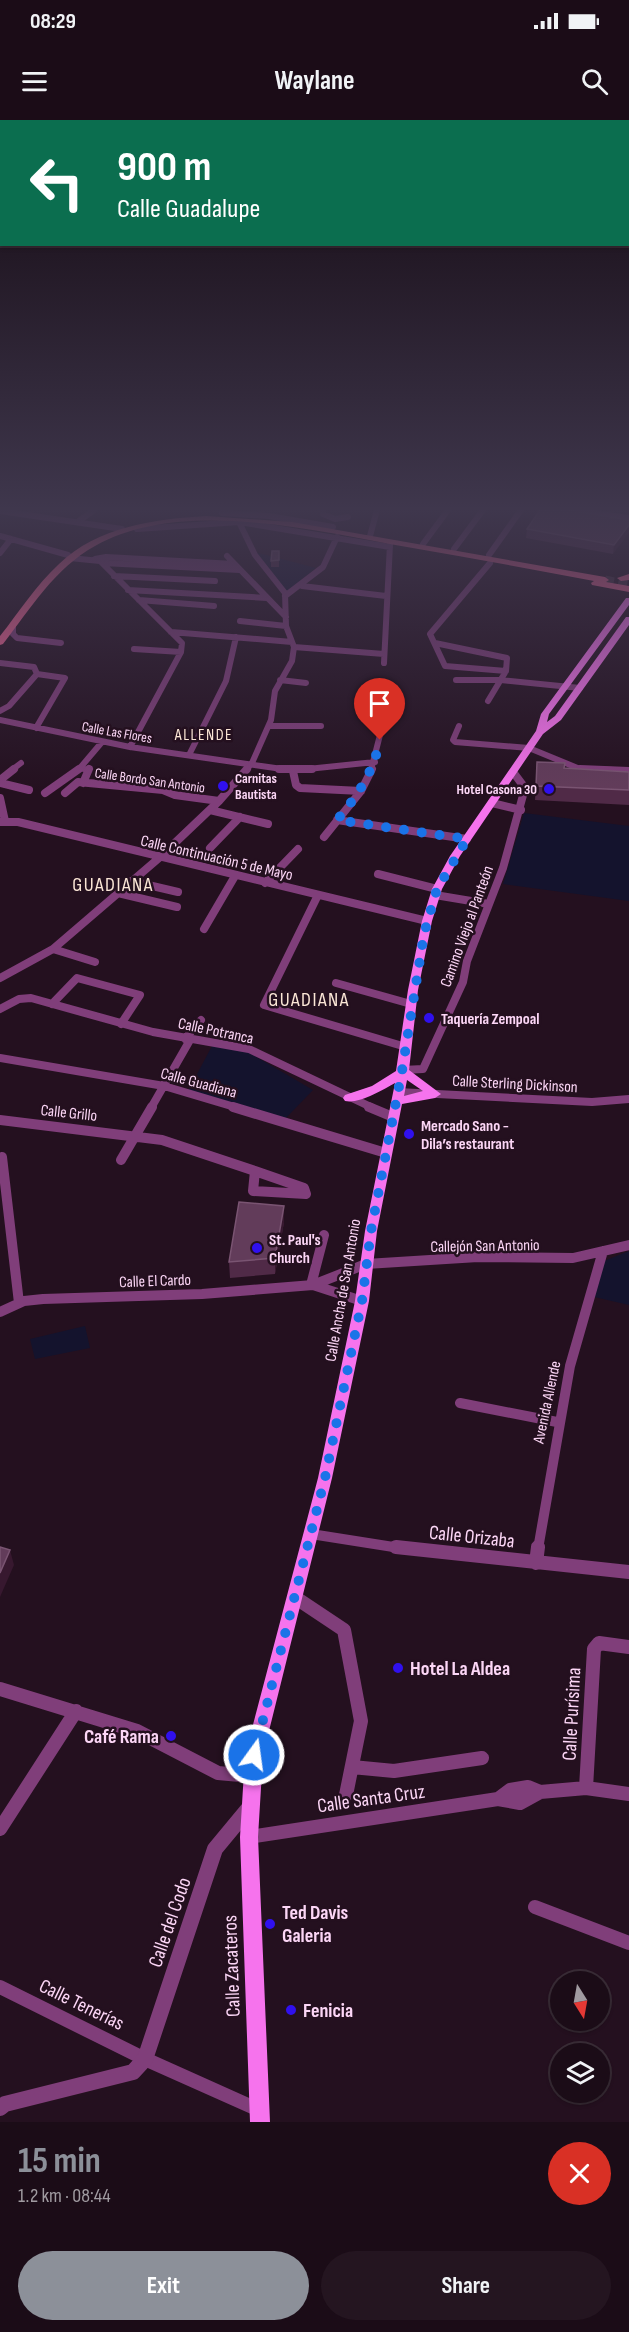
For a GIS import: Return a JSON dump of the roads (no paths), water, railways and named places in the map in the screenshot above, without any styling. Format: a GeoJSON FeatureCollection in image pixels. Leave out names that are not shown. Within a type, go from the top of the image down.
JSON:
{"type":"FeatureCollection","features":[{"type":"Feature","properties":{"kind":"main road"},"geometry":{"type":"LineString","coordinates":[[0,634],[27,603]]}},
{"type":"Feature","properties":{"kind":"main road"},"geometry":{"type":"LineString","coordinates":[[0,642],[32,603]]}},
{"type":"Feature","properties":{"kind":"main road"},"geometry":{"type":"LineString","coordinates":[[540,732],[545,714],[626,603]]}},
{"type":"Feature","properties":{"kind":"main road"},"geometry":{"type":"LineString","coordinates":[[540,732],[558,718],[629,619]]}},
{"type":"Feature","properties":{"kind":"main road"},"geometry":{"type":"LineString","coordinates":[[584,662],[597,664]]}},
{"type":"Feature","properties":{"kind":"main road","name":"Calle Ancha de San Antonio"},"geometry":{"type":"LineString","coordinates":[[249,1808],[251,1776],[272,1682],[296,1598],[325,1478],[362,1301],[366,1264],[398,1096],[411,1004],[427,921],[436,892],[467,839],[540,732]]}},
{"type":"Feature","properties":{"kind":"main road"},"geometry":{"type":"LineString","coordinates":[[349,1098],[376,1089],[402,1072],[432,1094]]}},
{"type":"Feature","properties":{"kind":"main road"},"geometry":{"type":"LineString","coordinates":[[398,1096],[432,1094]]}},
{"type":"Feature","properties":{"kind":"main road","name":"Calle Zacateros"},"geometry":{"type":"LineString","coordinates":[[249,1808],[259,2116]]}},
{"type":"Feature","properties":{"kind":"street"},"geometry":{"type":"LineString","coordinates":[[130,747],[181,652],[182,643],[142,603]]}},
{"type":"Feature","properties":{"kind":"street"},"geometry":{"type":"LineString","coordinates":[[181,603],[214,606]]}},
{"type":"Feature","properties":{"kind":"street"},"geometry":{"type":"LineString","coordinates":[[272,603],[286,617]]}},
{"type":"Feature","properties":{"kind":"street"},"geometry":{"type":"LineString","coordinates":[[0,978],[53,950],[159,858],[219,801],[252,763],[269,726],[275,691],[292,661],[293,645],[286,626],[285,603]]}},
{"type":"Feature","properties":{"kind":"street"},"geometry":{"type":"LineString","coordinates":[[384,663],[386,603]]}},
{"type":"Feature","properties":{"kind":"street"},"geometry":{"type":"LineString","coordinates":[[453,603],[430,631],[445,666],[506,671]]}},
{"type":"Feature","properties":{"kind":"street"},"geometry":{"type":"LineString","coordinates":[[240,621],[286,626]]}},
{"type":"Feature","properties":{"kind":"street"},"geometry":{"type":"LineString","coordinates":[[14,626],[13,634],[17,638],[61,643]]}},
{"type":"Feature","properties":{"kind":"street"},"geometry":{"type":"LineString","coordinates":[[171,632],[384,654]]}},
{"type":"Feature","properties":{"kind":"street"},"geometry":{"type":"LineString","coordinates":[[189,755],[213,709],[233,657],[236,638]]}},
{"type":"Feature","properties":{"kind":"street"},"geometry":{"type":"LineString","coordinates":[[435,643],[507,658],[506,671],[489,698]]}},
{"type":"Feature","properties":{"kind":"street"},"geometry":{"type":"LineString","coordinates":[[134,649],[181,652]]}},
{"type":"Feature","properties":{"kind":"street"},"geometry":{"type":"LineString","coordinates":[[0,663],[34,667],[37,674]]}},
{"type":"Feature","properties":{"kind":"street"},"geometry":{"type":"LineString","coordinates":[[0,711],[9,706],[37,674]]}},
{"type":"Feature","properties":{"kind":"street"},"geometry":{"type":"LineString","coordinates":[[36,728],[65,678],[37,674]]}},
{"type":"Feature","properties":{"kind":"street"},"geometry":{"type":"LineString","coordinates":[[280,680],[306,683]]}},
{"type":"Feature","properties":{"kind":"street"},"geometry":{"type":"LineString","coordinates":[[456,680],[501,680],[580,688]]}},
{"type":"Feature","properties":{"kind":"street"},"geometry":{"type":"LineString","coordinates":[[324,837],[361,791],[375,762],[390,696]]}},
{"type":"Feature","properties":{"kind":"street"},"geometry":{"type":"LineString","coordinates":[[0,706],[9,706]]}},
{"type":"Feature","properties":{"kind":"street","name":"Calle Las Flores"},"geometry":{"type":"LineString","coordinates":[[0,720],[130,747],[252,763],[293,771],[375,762]]}},
{"type":"Feature","properties":{"kind":"street"},"geometry":{"type":"LineString","coordinates":[[269,726],[321,726]]}},
{"type":"Feature","properties":{"kind":"street"},"geometry":{"type":"LineString","coordinates":[[459,726],[455,742],[527,750],[580,769],[629,771]]}},
{"type":"Feature","properties":{"kind":"street"},"geometry":{"type":"LineString","coordinates":[[45,793],[80,768],[102,742]]}},
{"type":"Feature","properties":{"kind":"street"},"geometry":{"type":"LineString","coordinates":[[527,750],[583,773],[629,776]]}},
{"type":"Feature","properties":{"kind":"street"},"geometry":{"type":"LineString","coordinates":[[0,781],[21,763]]}},
{"type":"Feature","properties":{"kind":"street"},"geometry":{"type":"LineString","coordinates":[[64,793],[80,782],[90,769],[80,768]]}},
{"type":"Feature","properties":{"kind":"street"},"geometry":{"type":"LineString","coordinates":[[293,771],[296,785],[300,788],[361,791]]}},
{"type":"Feature","properties":{"kind":"street","name":"Camino Viejo al Panteón"},"geometry":{"type":"LineString","coordinates":[[402,1072],[423,1069],[464,982],[467,961],[521,810],[525,788],[513,772]]}},
{"type":"Feature","properties":{"kind":"street"},"geometry":{"type":"LineString","coordinates":[[0,781],[29,790]]}},
{"type":"Feature","properties":{"kind":"street","name":"Calle Bordo San Antonio"},"geometry":{"type":"LineString","coordinates":[[80,782],[163,790],[176,795],[219,801]]}},
{"type":"Feature","properties":{"kind":"street"},"geometry":{"type":"LineString","coordinates":[[0,798],[2,821]]}},
{"type":"Feature","properties":{"kind":"street"},"geometry":{"type":"LineString","coordinates":[[492,803],[521,810]]}},
{"type":"Feature","properties":{"kind":"street"},"geometry":{"type":"LineString","coordinates":[[210,810],[268,824]]}},
{"type":"Feature","properties":{"kind":"street"},"geometry":{"type":"LineString","coordinates":[[210,848],[240,817]]}},
{"type":"Feature","properties":{"kind":"street"},"geometry":{"type":"LineString","coordinates":[[337,820],[467,839]]}},
{"type":"Feature","properties":{"kind":"street","name":"Calle Continuación 5 de Mayo"},"geometry":{"type":"LineString","coordinates":[[2,821],[427,921]]}},
{"type":"Feature","properties":{"kind":"street"},"geometry":{"type":"LineString","coordinates":[[265,883],[298,849]]}},
{"type":"Feature","properties":{"kind":"street"},"geometry":{"type":"LineString","coordinates":[[378,874],[436,892],[489,904]]}},
{"type":"Feature","properties":{"kind":"street"},"geometry":{"type":"LineString","coordinates":[[204,929],[235,876]]}},
{"type":"Feature","properties":{"kind":"street"},"geometry":{"type":"LineString","coordinates":[[131,881],[178,892]]}},
{"type":"Feature","properties":{"kind":"street"},"geometry":{"type":"LineString","coordinates":[[118,893],[177,907]]}},
{"type":"Feature","properties":{"kind":"street"},"geometry":{"type":"LineString","coordinates":[[318,895],[264,1005],[406,1047]]}},
{"type":"Feature","properties":{"kind":"street"},"geometry":{"type":"LineString","coordinates":[[53,950],[95,963]]}},
{"type":"Feature","properties":{"kind":"street"},"geometry":{"type":"LineString","coordinates":[[52,1004],[77,978],[140,995],[121,1024]]}},
{"type":"Feature","properties":{"kind":"street"},"geometry":{"type":"LineString","coordinates":[[336,983],[411,1004]]}},
{"type":"Feature","properties":{"kind":"street","name":"Calle Potranca"},"geometry":{"type":"LineString","coordinates":[[0,1009],[24,998],[187,1039],[249,1049],[393,1117]]}},
{"type":"Feature","properties":{"kind":"street"},"geometry":{"type":"LineString","coordinates":[[121,1160],[164,1086],[187,1039],[201,1020]]}},
{"type":"Feature","properties":{"kind":"street","name":"Calle Guadiana"},"geometry":{"type":"LineString","coordinates":[[0,1058],[164,1086],[386,1153]]}},
{"type":"Feature","properties":{"kind":"street","name":"Calle Sterling Dickinson"},"geometry":{"type":"LineString","coordinates":[[432,1094],[592,1102],[629,1099]]}},
{"type":"Feature","properties":{"kind":"street","name":"Calle Grillo"},"geometry":{"type":"LineString","coordinates":[[0,1120],[168,1141],[255,1171],[304,1188],[306,1194],[253,1191],[255,1171]]}},
{"type":"Feature","properties":{"kind":"street"},"geometry":{"type":"LineString","coordinates":[[2,1157],[19,1303]]}},
{"type":"Feature","properties":{"kind":"street"},"geometry":{"type":"LineString","coordinates":[[312,1285],[324,1235]]}},
{"type":"Feature","properties":{"kind":"street","name":"Callejón San Antonio"},"geometry":{"type":"LineString","coordinates":[[366,1264],[478,1257],[573,1258],[629,1245]]}},
{"type":"Feature","properties":{"kind":"street","name":"Avenida Allende"},"geometry":{"type":"LineString","coordinates":[[536,1563],[557,1422],[589,1290],[603,1251]]}},
{"type":"Feature","properties":{"kind":"street","name":"Calle El Cardo"},"geometry":{"type":"LineString","coordinates":[[0,1312],[19,1303],[43,1299],[202,1294],[312,1285],[366,1264]]}},
{"type":"Feature","properties":{"kind":"street","name":"Calle El Cardo"},"geometry":{"type":"LineString","coordinates":[[312,1285],[362,1301]]}},
{"type":"Feature","properties":{"kind":"street"},"geometry":{"type":"LineString","coordinates":[[460,1403],[557,1422]]}},
{"type":"Feature","properties":{"kind":"street","name":"Calle Orizaba"},"geometry":{"type":"LineString","coordinates":[[311,1534],[420,1551],[629,1572]]}},
{"type":"Feature","properties":{"kind":"street"},"geometry":{"type":"LineString","coordinates":[[296,1598],[344,1630],[361,1721],[346,1795]]}},
{"type":"Feature","properties":{"kind":"street","name":"Calle Purísima"},"geometry":{"type":"LineString","coordinates":[[586,1788],[594,1649],[597,1644],[629,1647]]}},
{"type":"Feature","properties":{"kind":"street"},"geometry":{"type":"LineString","coordinates":[[0,1689],[138,1731],[162,1743],[197,1767],[216,1774],[235,1778],[251,1776]]}},
{"type":"Feature","properties":{"kind":"street"},"geometry":{"type":"LineString","coordinates":[[0,1829],[76,1711]]}},
{"type":"Feature","properties":{"kind":"street"},"geometry":{"type":"LineString","coordinates":[[352,1767],[394,1771],[482,1758]]}},
{"type":"Feature","properties":{"kind":"street","name":"Calle Santa Cruz"},"geometry":{"type":"LineString","coordinates":[[249,1837],[498,1799],[515,1804],[531,1802],[540,1792],[586,1788],[629,1794]]}},
{"type":"Feature","properties":{"kind":"street","name":"Calle del Codo"},"geometry":{"type":"LineString","coordinates":[[145,2059],[215,1849],[249,1808]]}},
{"type":"Feature","properties":{"kind":"street"},"geometry":{"type":"LineString","coordinates":[[535,1907],[629,1943]]}},
{"type":"Feature","properties":{"kind":"street","name":"Calle Tenerías"},"geometry":{"type":"LineString","coordinates":[[0,1987],[259,2116]]}},
{"type":"Feature","properties":{"kind":"street"},"geometry":{"type":"LineString","coordinates":[[0,2108],[5,2104],[133,2072],[145,2059]]}},
{"type":"Feature","properties":{"kind":"place","name":"Carnitas Bautista"},"geometry":{"type":"Point","coordinates":[223,786]}},
{"type":"Feature","properties":{"kind":"place","name":"Hotel Casona 30"},"geometry":{"type":"Point","coordinates":[549,789]}},
{"type":"Feature","properties":{"kind":"place","name":"Taquería Zempoal"},"geometry":{"type":"Point","coordinates":[429,1018]}},
{"type":"Feature","properties":{"kind":"place","name":"Mercado Sano - Dila’s restaurant"},"geometry":{"type":"Point","coordinates":[409,1134]}},
{"type":"Feature","properties":{"kind":"place","name":"St. Paul's Church"},"geometry":{"type":"Point","coordinates":[257,1248]}},
{"type":"Feature","properties":{"kind":"place","name":"Hotel La Aldea"},"geometry":{"type":"Point","coordinates":[398,1668]}},
{"type":"Feature","properties":{"kind":"place","name":"Café Rama"},"geometry":{"type":"Point","coordinates":[171,1736]}},
{"type":"Feature","properties":{"kind":"place","name":"Ted Davis Galeria"},"geometry":{"type":"Point","coordinates":[270,1924]}},
{"type":"Feature","properties":{"kind":"place","name":"Fenicia"},"geometry":{"type":"Point","coordinates":[291,2010]}},
{"type":"Feature","properties":{"kind":"district","name":"ALLENDE"},"geometry":{"type":"Point","coordinates":[204,734]}},
{"type":"Feature","properties":{"kind":"district","name":"GUADIANA"},"geometry":{"type":"Point","coordinates":[113,884]}},
{"type":"Feature","properties":{"kind":"district","name":"GUADIANA"},"geometry":{"type":"Point","coordinates":[309,999]}}]}
